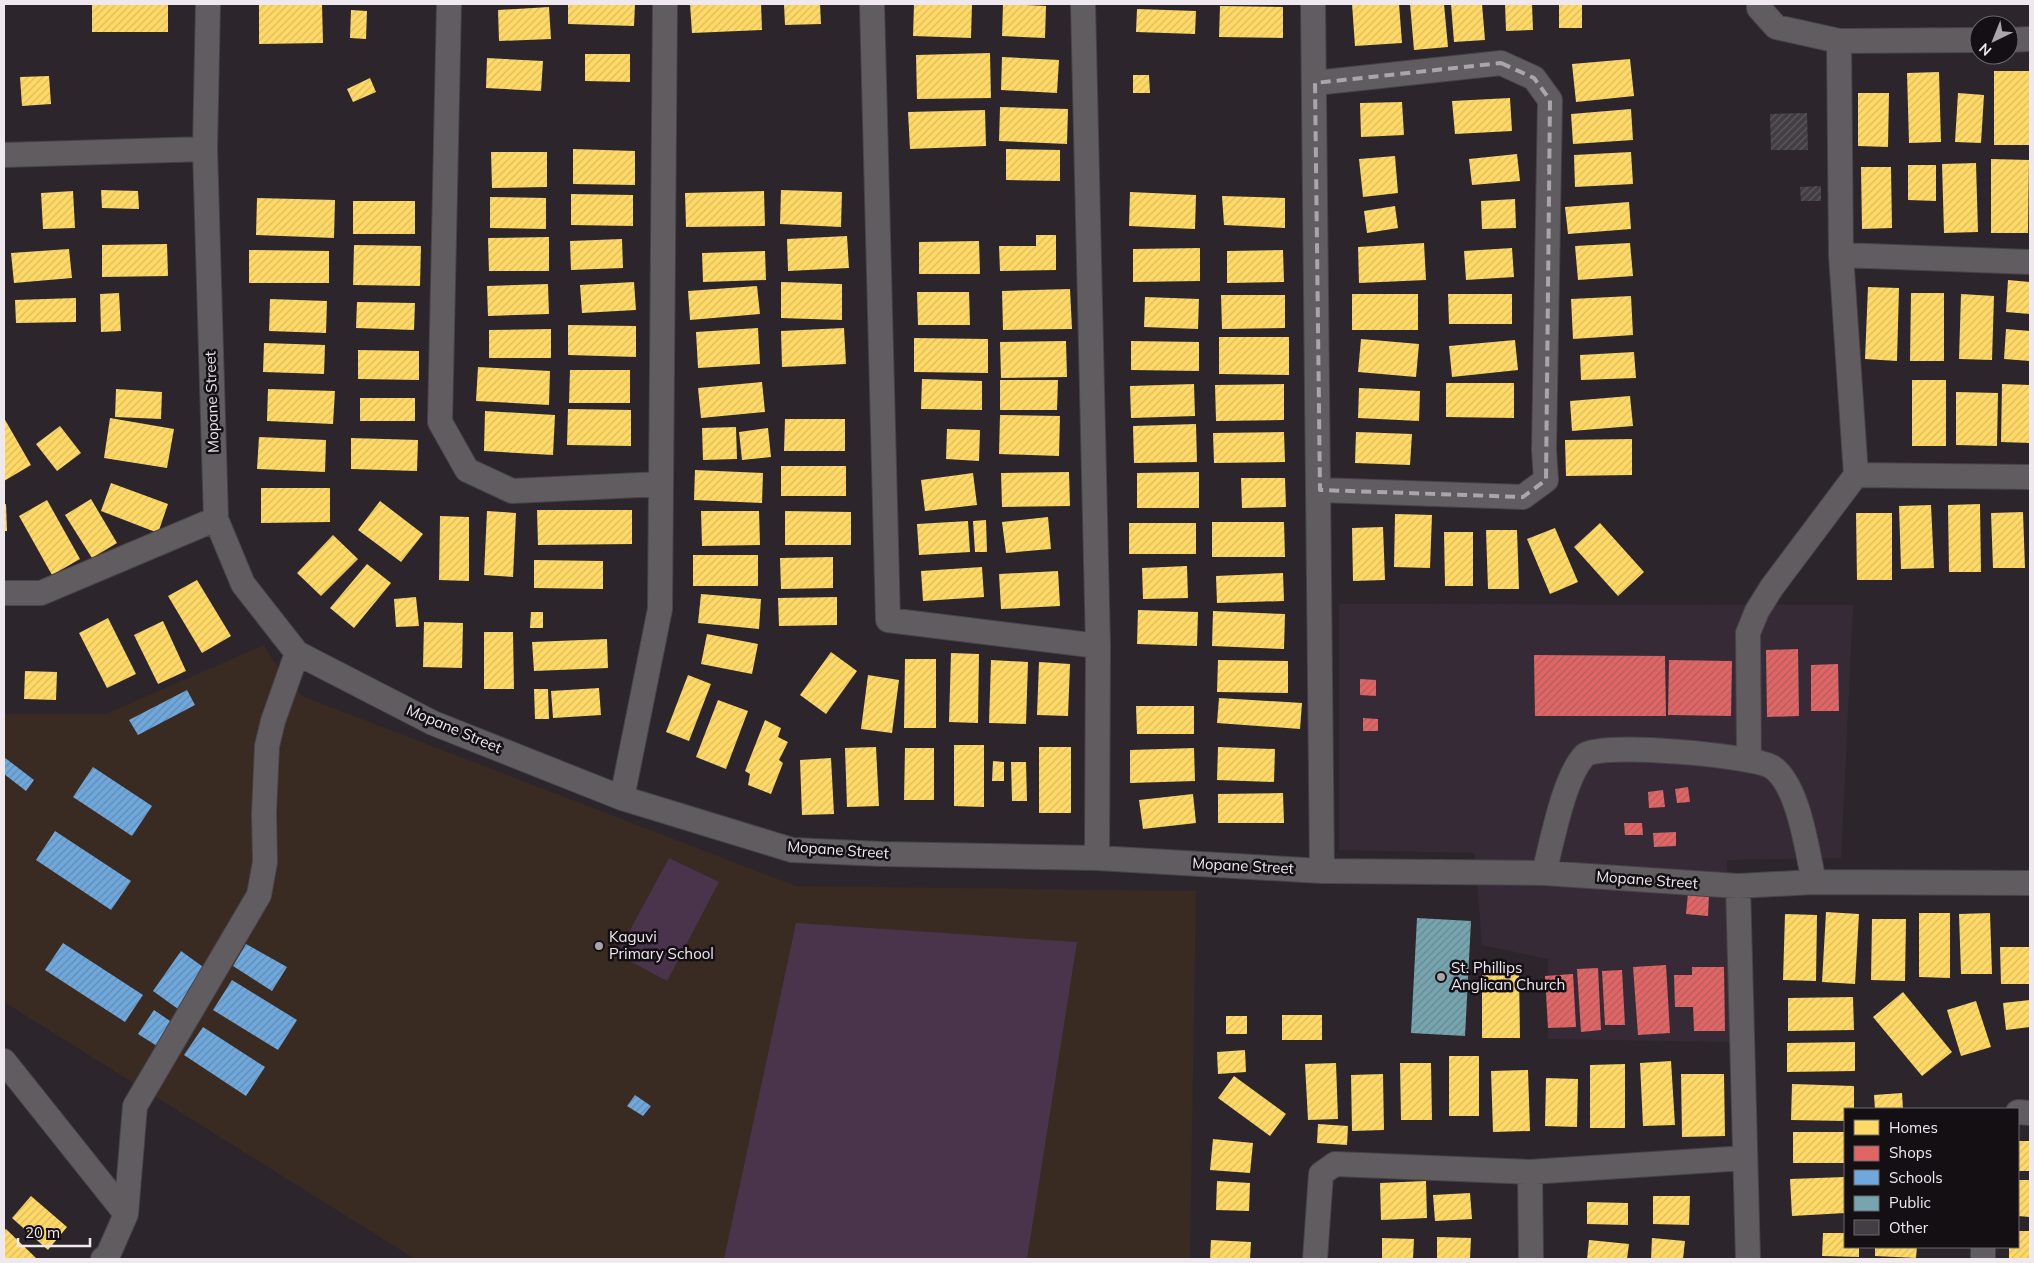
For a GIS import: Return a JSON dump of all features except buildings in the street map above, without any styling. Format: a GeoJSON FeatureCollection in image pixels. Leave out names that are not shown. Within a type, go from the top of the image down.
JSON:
{"type":"FeatureCollection","features":[{"type":"Feature","properties":{"kind":"street","name":"Mopane Street"},"geometry":{"type":"LineString","coordinates":[[208,4],[205,149],[216,519],[243,584],[297,653],[433,723],[622,798],[792,850],[882,854],[1097,858],[1322,871],[1544,873],[1738,886],[1814,882],[2030,883]]}},
{"type":"Feature","properties":{"kind":"street"},"geometry":{"type":"LineString","coordinates":[[449,4],[440,422],[467,470],[512,491],[661,484]]}},
{"type":"Feature","properties":{"kind":"street"},"geometry":{"type":"LineString","coordinates":[[622,798],[660,609],[665,4]]}},
{"type":"Feature","properties":{"kind":"street"},"geometry":{"type":"LineString","coordinates":[[872,4],[888,620],[1098,646]]}},
{"type":"Feature","properties":{"kind":"street"},"geometry":{"type":"LineString","coordinates":[[1084,4],[1098,646],[1097,858]]}},
{"type":"Feature","properties":{"kind":"street"},"geometry":{"type":"LineString","coordinates":[[1313,4],[1320,490],[1322,871]]}},
{"type":"Feature","properties":{"kind":"street"},"geometry":{"type":"LineString","coordinates":[[1759,4],[1759,8],[1776,27],[1839,41],[1969,40]]}},
{"type":"Feature","properties":{"kind":"street"},"geometry":{"type":"LineString","coordinates":[[1749,758],[1748,633],[1757,611],[1772,587],[1856,476],[1840,255],[1839,41]]}},
{"type":"Feature","properties":{"kind":"street"},"geometry":{"type":"LineString","coordinates":[[1315,83],[1501,63],[1534,78],[1550,100],[1544,450],[1546,480],[1523,497],[1320,490]]}},
{"type":"Feature","properties":{"kind":"street"},"geometry":{"type":"LineString","coordinates":[[4,155],[205,149]]}},
{"type":"Feature","properties":{"kind":"street"},"geometry":{"type":"LineString","coordinates":[[1840,255],[2030,262]]}},
{"type":"Feature","properties":{"kind":"street"},"geometry":{"type":"LineString","coordinates":[[1856,476],[2030,477]]}},
{"type":"Feature","properties":{"kind":"street"},"geometry":{"type":"LineString","coordinates":[[4,593],[41,593],[216,519]]}},
{"type":"Feature","properties":{"kind":"street"},"geometry":{"type":"LineString","coordinates":[[110,1258],[126,1214],[135,1106],[259,895],[265,862],[264,813],[267,746],[273,721],[297,653]]}},
{"type":"Feature","properties":{"kind":"street"},"geometry":{"type":"LineString","coordinates":[[1544,873],[1572,774],[1586,754],[1601,749],[1691,752],[1749,758],[1772,767],[1794,795],[1814,882]]}},
{"type":"Feature","properties":{"kind":"street"},"geometry":{"type":"LineString","coordinates":[[1738,886],[1748,1259]]}},
{"type":"Feature","properties":{"kind":"street"},"geometry":{"type":"LineString","coordinates":[[4,1061],[126,1214]]}},
{"type":"Feature","properties":{"kind":"street"},"geometry":{"type":"LineString","coordinates":[[1315,1259],[1321,1174],[1335,1164],[1530,1172],[1745,1158]]}},
{"type":"Feature","properties":{"kind":"street"},"geometry":{"type":"LineString","coordinates":[[1530,1172],[1531,1259]]}},
{"type":"Feature","properties":{"kind":"highlighted area"},"geometry":{"type":"Polygon","coordinates":[[[1501,63],[1534,78],[1550,100],[1546,480],[1523,497],[1320,490],[1315,83],[1501,63]]]}},
{"type":"Feature","properties":{"kind":"shaded area"},"geometry":{"type":"Polygon","coordinates":[[[1339,604],[1853,605],[1841,858],[1727,860],[1731,1042],[1548,1039],[1548,959],[1482,945],[1475,853],[1339,850],[1339,604]]]}},
{"type":"Feature","properties":{"kind":"shaded area","name":"Kaguvi Primary School"},"geometry":{"type":"Polygon","coordinates":[[[264,645],[272,659],[302,696],[796,886],[1196,891],[1190,1259],[415,1259],[4,1002],[4,714],[106,714],[264,645]]]}},
{"type":"Feature","properties":{"kind":"shaded area"},"geometry":{"type":"Polygon","coordinates":[[[669,858],[719,882],[667,981],[617,954],[669,858]]]}},
{"type":"Feature","properties":{"kind":"shaded area"},"geometry":{"type":"Polygon","coordinates":[[[796,923],[1077,942],[1027,1259],[724,1259],[796,923]]]}},
{"type":"Feature","properties":{"kind":"place","name":"Kaguvi Primary School"},"geometry":{"type":"Point","coordinates":[599,946]}},
{"type":"Feature","properties":{"kind":"place","name":"St. Phillips Anglican Church"},"geometry":{"type":"Point","coordinates":[1441,977]}}]}
